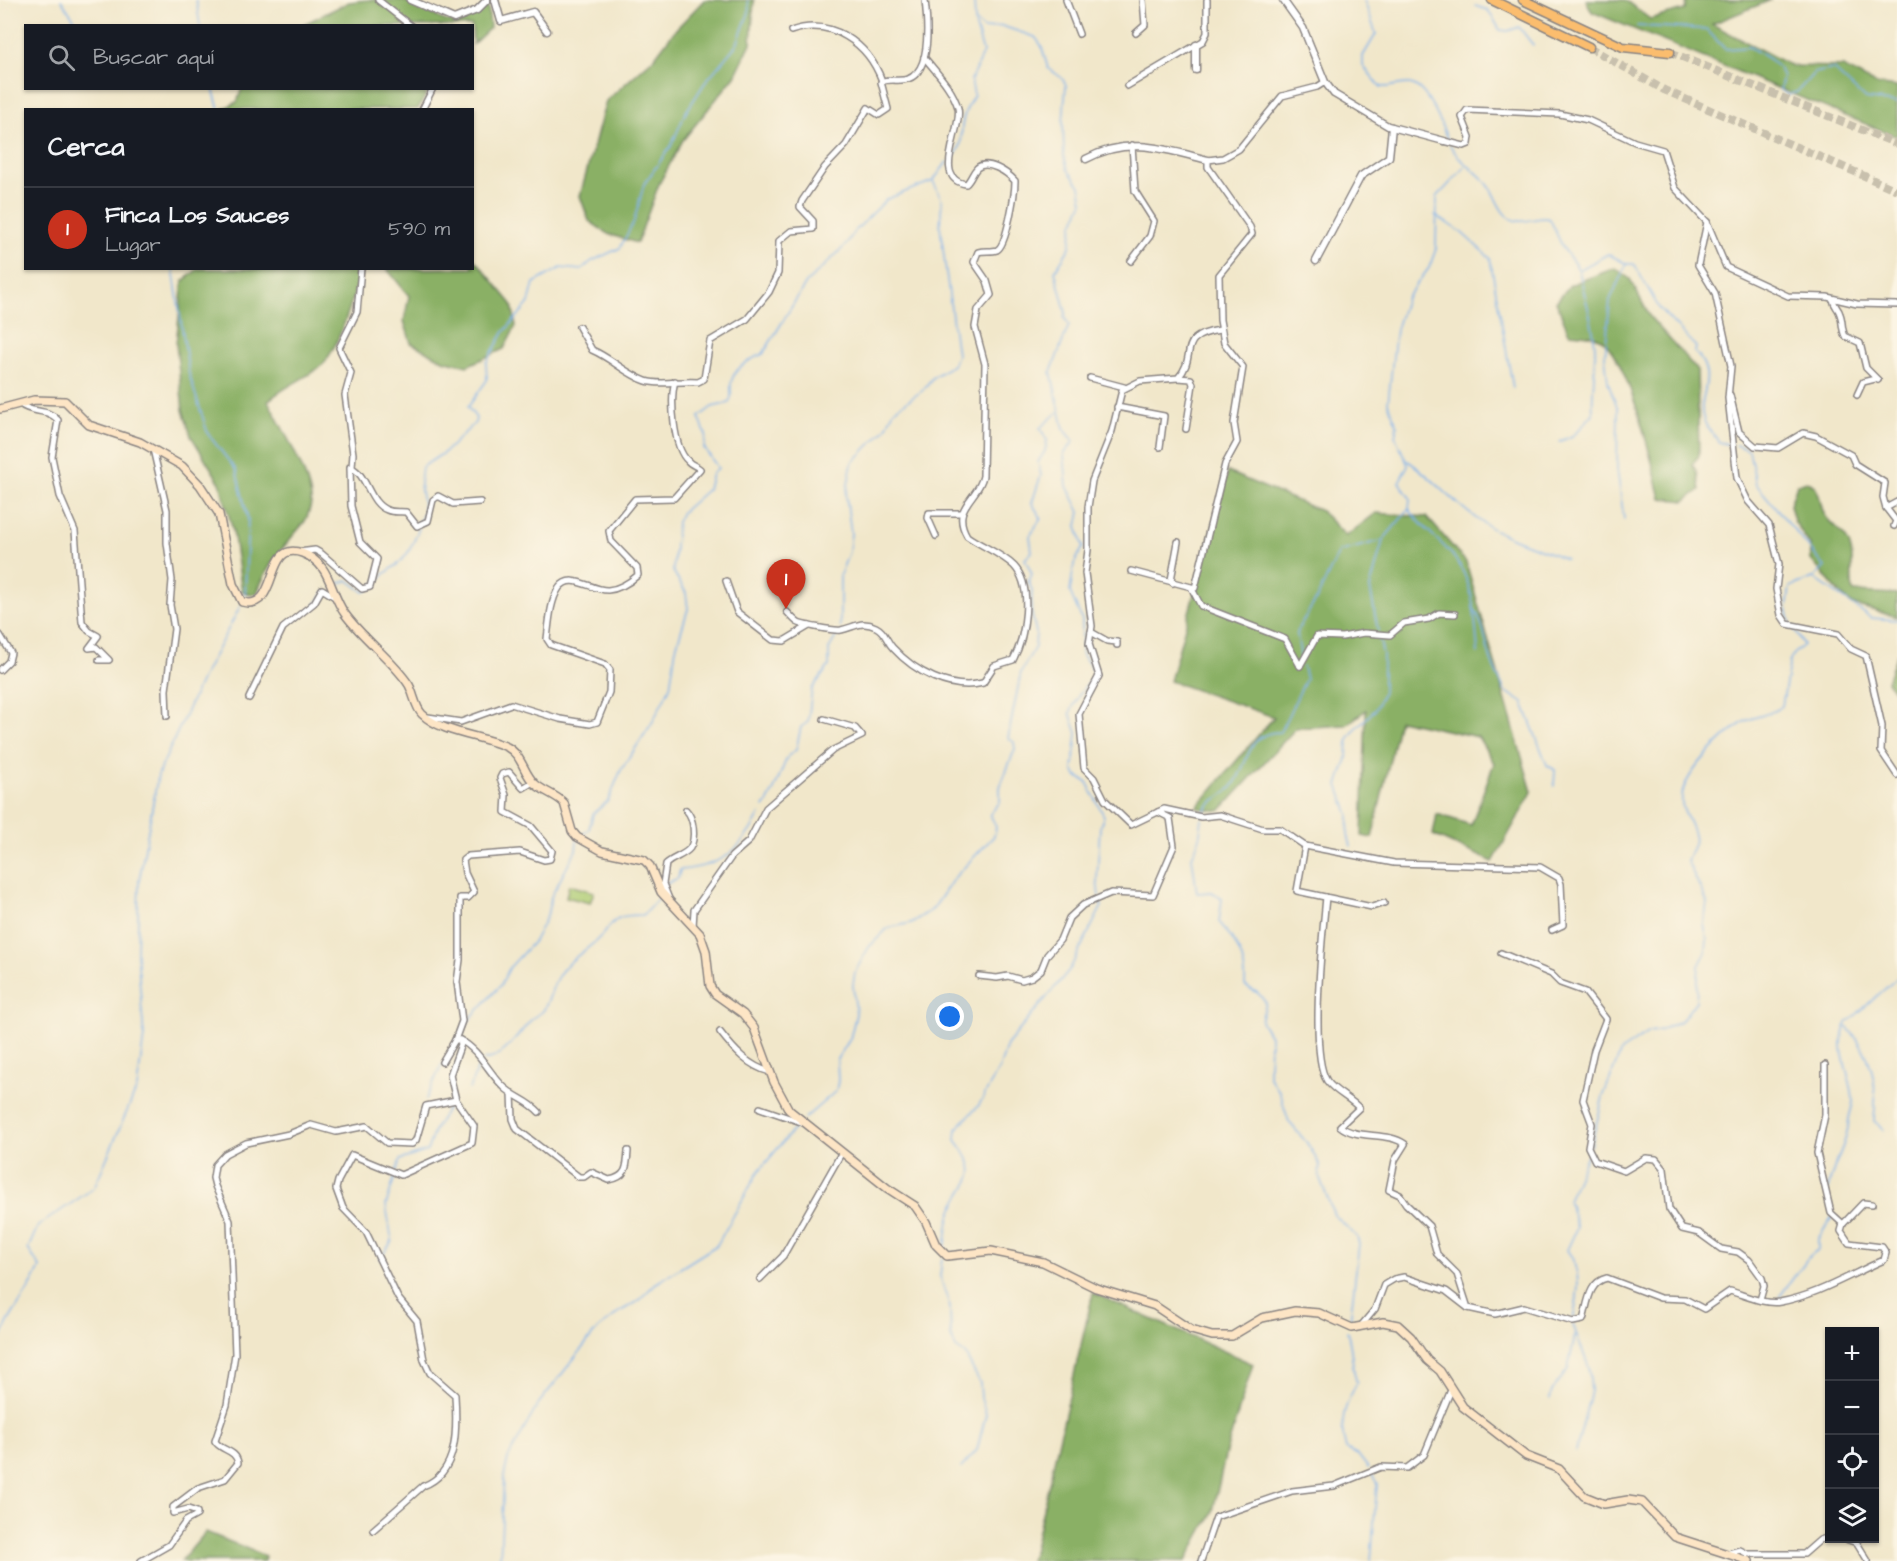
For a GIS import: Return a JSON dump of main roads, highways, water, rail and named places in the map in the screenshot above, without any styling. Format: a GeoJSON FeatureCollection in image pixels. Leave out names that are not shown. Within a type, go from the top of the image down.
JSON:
{"type":"FeatureCollection","features":[{"type":"Feature","properties":{"kind":"highway"},"geometry":{"type":"LineString","coordinates":[[1492,0],[1589,47]]}},
{"type":"Feature","properties":{"kind":"highway"},"geometry":{"type":"LineString","coordinates":[[1523,0],[1623,48],[1670,52]]}},
{"type":"Feature","properties":{"kind":"main road"},"geometry":{"type":"LineString","coordinates":[[0,409],[45,399],[64,401],[89,425],[122,435],[182,466],[214,504],[222,523],[233,584],[242,602],[261,600],[279,559],[287,552],[300,552],[323,567],[344,613],[404,679],[424,716],[512,750],[533,782],[564,803],[572,831],[577,837],[602,851],[644,860],[650,866],[661,891],[700,934],[706,951],[710,986],[715,994],[751,1023],[783,1102],[804,1123],[887,1188],[915,1206],[926,1222],[936,1245],[947,1256],[1002,1252],[1043,1262],[1096,1288],[1155,1306],[1200,1334],[1232,1336],[1272,1314],[1301,1311],[1319,1313],[1352,1328],[1383,1322],[1398,1325],[1411,1337],[1427,1360],[1440,1371],[1458,1403],[1526,1456],[1559,1469],[1584,1496],[1604,1504],[1628,1500],[1642,1502],[1675,1537],[1749,1561]]}},
{"type":"Feature","properties":{"kind":"waterway"},"geometry":{"type":"LineString","coordinates":[[61,0],[78,24]]}},
{"type":"Feature","properties":{"kind":"waterway"},"geometry":{"type":"LineString","coordinates":[[196,0],[200,24]]}},
{"type":"Feature","properties":{"kind":"waterway"},"geometry":{"type":"LineString","coordinates":[[419,524],[424,511],[420,484],[422,467],[445,452],[475,423],[476,418],[468,407],[487,380],[486,363],[504,332],[529,303],[534,283],[561,268],[581,270],[592,261],[620,248],[634,221],[644,184],[671,146],[686,112],[706,81],[737,44],[749,12],[748,0]]}},
{"type":"Feature","properties":{"kind":"waterway"},"geometry":{"type":"LineString","coordinates":[[974,0],[975,21],[984,29],[1002,26],[1035,37],[1041,45],[1048,68],[1062,78],[1066,85],[1063,122],[1064,156],[1068,170],[1080,186],[1083,202],[1073,224],[1070,247],[1055,271],[1066,313],[1064,317],[1069,325],[1051,372],[1064,429],[1074,441],[1064,454],[1067,486],[1080,512],[1077,526],[1083,547],[1074,564],[1070,592],[1082,620],[1082,654],[1095,673],[1079,695],[1070,713],[1077,733],[1073,769],[1076,776],[1087,782],[1104,816],[1100,826],[1097,881],[1099,896]]}},
{"type":"Feature","properties":{"kind":"waterway"},"geometry":{"type":"LineString","coordinates":[[1364,0],[1376,34],[1363,56],[1363,66],[1381,87],[1409,84],[1422,91],[1433,107],[1448,141]]}},
{"type":"Feature","properties":{"kind":"waterway"},"geometry":{"type":"LineString","coordinates":[[1475,6],[1488,10],[1500,30],[1508,31],[1519,27],[1533,45]]}},
{"type":"Feature","properties":{"kind":"waterway"},"geometry":{"type":"LineString","coordinates":[[953,157],[960,146],[963,118],[974,95],[971,80],[983,52],[975,24]]}},
{"type":"Feature","properties":{"kind":"waterway"},"geometry":{"type":"LineString","coordinates":[[1637,26],[1706,29],[1725,49],[1750,47],[1778,67],[1783,76],[1780,90],[1787,95],[1797,92],[1814,73],[1833,69],[1865,99],[1897,103]]}},
{"type":"Feature","properties":{"kind":"waterway"},"geometry":{"type":"LineString","coordinates":[[214,90],[218,108]]}},
{"type":"Feature","properties":{"kind":"waterway"},"geometry":{"type":"LineString","coordinates":[[1450,145],[1454,152],[1489,186],[1507,216],[1518,221],[1550,219],[1563,248],[1579,270],[1608,254],[1627,264],[1634,264],[1659,308],[1696,347],[1695,352],[1706,371],[1702,405],[1705,423],[1719,442],[1731,445]]}},
{"type":"Feature","properties":{"kind":"waterway"},"geometry":{"type":"LineString","coordinates":[[583,834],[589,829],[593,814],[608,801],[621,770],[652,723],[670,687],[676,648],[688,609],[686,593],[673,571],[677,522],[682,512],[708,489],[712,474],[718,468],[704,448],[706,435],[699,417],[712,407],[729,403],[732,378],[735,373],[748,361],[763,354],[806,283],[845,246],[854,232],[887,199],[933,181],[947,162]]}},
{"type":"Feature","properties":{"kind":"waterway"},"geometry":{"type":"LineString","coordinates":[[1301,659],[1297,634],[1299,627],[1317,598],[1339,552],[1383,540],[1409,509],[1410,498],[1399,482],[1408,465],[1395,436],[1397,425],[1388,403],[1396,329],[1406,298],[1429,268],[1436,249],[1437,197],[1465,167]]}},
{"type":"Feature","properties":{"kind":"waterway"},"geometry":{"type":"LineString","coordinates":[[840,627],[840,575],[849,552],[851,533],[846,495],[852,463],[886,428],[894,410],[922,391],[933,377],[953,365],[957,355],[940,226],[942,200],[933,181]]}},
{"type":"Feature","properties":{"kind":"waterway"},"geometry":{"type":"LineString","coordinates":[[1435,215],[1462,233],[1490,258],[1513,388]]}},
{"type":"Feature","properties":{"kind":"waterway"},"geometry":{"type":"LineString","coordinates":[[1624,519],[1617,469],[1618,409],[1608,382],[1605,357],[1610,300],[1626,265]]}},
{"type":"Feature","properties":{"kind":"waterway"},"geometry":{"type":"LineString","coordinates":[[173,270],[189,374],[208,434],[236,470],[248,519],[245,594]]}},
{"type":"Feature","properties":{"kind":"waterway"},"geometry":{"type":"LineString","coordinates":[[1559,442],[1574,435],[1593,414],[1594,339],[1579,270]]}},
{"type":"Feature","properties":{"kind":"waterway"},"geometry":{"type":"LineString","coordinates":[[805,1118],[836,1091],[837,1059],[850,1039],[856,1014],[853,985],[855,972],[869,947],[888,928],[911,923],[933,909],[954,878],[994,836],[996,827],[990,814],[1000,802],[1000,787],[1015,749],[1014,742],[1008,738],[1021,672],[1035,647],[1036,632],[1031,611],[1032,590],[1028,581],[1032,574],[1025,559],[1032,552],[1030,536],[1041,518],[1032,503],[1041,475],[1038,462],[1045,451],[1047,440],[1040,428],[1058,412]]}},
{"type":"Feature","properties":{"kind":"waterway"},"geometry":{"type":"LineString","coordinates":[[1736,445],[1749,450],[1756,484],[1825,567],[1814,578],[1871,618],[1897,620]]}},
{"type":"Feature","properties":{"kind":"waterway"},"geometry":{"type":"LineString","coordinates":[[1408,461],[1470,514],[1489,527],[1566,559]]}},
{"type":"Feature","properties":{"kind":"waterway"},"geometry":{"type":"LineString","coordinates":[[1409,509],[1453,556],[1466,578],[1473,602],[1478,653]]}},
{"type":"Feature","properties":{"kind":"waterway"},"geometry":{"type":"LineString","coordinates":[[373,586],[406,556],[419,528]]}},
{"type":"Feature","properties":{"kind":"waterway"},"geometry":{"type":"LineString","coordinates":[[1378,631],[1370,588],[1383,540]]}},
{"type":"Feature","properties":{"kind":"waterway"},"geometry":{"type":"LineString","coordinates":[[1790,622],[1787,608],[1790,587],[1813,578]]}},
{"type":"Feature","properties":{"kind":"waterway"},"geometry":{"type":"LineString","coordinates":[[335,585],[348,580],[364,592],[370,589]]}},
{"type":"Feature","properties":{"kind":"waterway"},"geometry":{"type":"LineString","coordinates":[[315,605],[325,592]]}},
{"type":"Feature","properties":{"kind":"waterway"},"geometry":{"type":"LineString","coordinates":[[0,1342],[3,1332],[40,1267],[28,1249],[38,1226],[94,1188],[137,1088],[144,1036],[137,953],[139,881],[158,775],[201,680],[240,607]]}},
{"type":"Feature","properties":{"kind":"waterway"},"geometry":{"type":"LineString","coordinates":[[1473,607],[1481,623],[1490,657],[1504,690],[1523,703],[1547,765],[1555,770],[1554,786]]}},
{"type":"Feature","properties":{"kind":"waterway"},"geometry":{"type":"LineString","coordinates":[[1591,1146],[1603,1097],[1621,1051],[1649,1032],[1661,1030],[1682,1020],[1696,1001],[1699,966],[1706,952],[1707,938],[1704,925],[1707,902],[1687,861],[1695,839],[1684,811],[1682,801],[1684,787],[1697,766],[1727,735],[1744,722],[1773,712],[1782,706],[1790,660],[1793,654],[1804,645],[1793,627]]}},
{"type":"Feature","properties":{"kind":"waterway"},"geometry":{"type":"LineString","coordinates":[[788,756],[796,750],[801,727],[808,722],[812,689],[829,666],[829,649],[838,633]]}},
{"type":"Feature","properties":{"kind":"waterway"},"geometry":{"type":"LineString","coordinates":[[1351,846],[1348,835],[1349,815],[1338,785],[1347,759],[1348,739],[1375,710],[1383,692],[1383,655],[1379,636]]}},
{"type":"Feature","properties":{"kind":"waterway"},"geometry":{"type":"LineString","coordinates":[[1897,662],[1897,669]]}},
{"type":"Feature","properties":{"kind":"waterway"},"geometry":{"type":"LineString","coordinates":[[1203,815],[1212,802],[1232,787],[1238,779],[1254,744],[1260,738],[1280,732],[1306,679],[1303,667]]}},
{"type":"Feature","properties":{"kind":"waterway"},"geometry":{"type":"LineString","coordinates":[[764,807],[774,790],[787,758]]}},
{"type":"Feature","properties":{"kind":"waterway"},"geometry":{"type":"LineString","coordinates":[[666,884],[678,878],[680,870],[708,865],[729,854],[746,837],[760,814]]}},
{"type":"Feature","properties":{"kind":"waterway"},"geometry":{"type":"LineString","coordinates":[[1202,819],[1199,840],[1192,857],[1197,893],[1212,892],[1222,898],[1219,922],[1231,936],[1239,951],[1244,968],[1245,986],[1258,993],[1266,1003],[1261,1021],[1270,1036],[1269,1077],[1279,1091],[1289,1122],[1307,1143],[1320,1165],[1319,1176],[1334,1215],[1357,1237],[1359,1244],[1350,1322]]}},
{"type":"Feature","properties":{"kind":"waterway"},"geometry":{"type":"LineString","coordinates":[[460,1039],[468,1021],[500,986],[510,967],[534,941],[547,916],[551,897],[576,850],[577,840]]}},
{"type":"Feature","properties":{"kind":"waterway"},"geometry":{"type":"LineString","coordinates":[[484,1060],[505,1050],[532,1019],[543,1011],[557,978],[570,962],[598,939],[616,920],[625,916],[643,915],[661,895]]}},
{"type":"Feature","properties":{"kind":"waterway"},"geometry":{"type":"LineString","coordinates":[[945,1249],[950,1215],[968,1183],[972,1170],[965,1152],[956,1140],[957,1128],[979,1105],[999,1069],[1007,1045],[1070,969],[1102,906],[1099,901]]}},
{"type":"Feature","properties":{"kind":"waterway"},"geometry":{"type":"LineString","coordinates":[[1828,1189],[1846,1138],[1853,1102],[1842,1052],[1843,1033],[1847,1023],[1897,978]]}},
{"type":"Feature","properties":{"kind":"waterway"},"geometry":{"type":"LineString","coordinates":[[1847,1027],[1863,1048],[1872,1070],[1875,1094],[1874,1121],[1884,1130]]}},
{"type":"Feature","properties":{"kind":"waterway"},"geometry":{"type":"LineString","coordinates":[[469,1089],[480,1062]]}},
{"type":"Feature","properties":{"kind":"waterway"},"geometry":{"type":"LineString","coordinates":[[426,1099],[442,1064]]}},
{"type":"Feature","properties":{"kind":"waterway"},"geometry":{"type":"LineString","coordinates":[[396,1172],[400,1160],[427,1151],[434,1131],[450,1104]]}},
{"type":"Feature","properties":{"kind":"waterway"},"geometry":{"type":"LineString","coordinates":[[500,1561],[504,1477],[508,1458],[539,1403],[595,1332],[619,1312],[637,1302],[655,1284],[717,1245],[758,1172],[798,1124]]}},
{"type":"Feature","properties":{"kind":"waterway"},"geometry":{"type":"LineString","coordinates":[[1573,1320],[1578,1284],[1575,1266],[1567,1250],[1577,1228],[1568,1200],[1588,1153]]}},
{"type":"Feature","properties":{"kind":"waterway"},"geometry":{"type":"LineString","coordinates":[[380,1259],[392,1241],[386,1205],[395,1176]]}},
{"type":"Feature","properties":{"kind":"waterway"},"geometry":{"type":"LineString","coordinates":[[1780,1296],[1810,1255],[1818,1250],[1818,1239],[1832,1217]]}},
{"type":"Feature","properties":{"kind":"waterway"},"geometry":{"type":"LineString","coordinates":[[942,1258],[940,1276],[950,1307],[951,1337],[956,1348],[965,1354],[980,1383],[981,1398],[986,1414],[977,1450],[961,1468]]}},
{"type":"Feature","properties":{"kind":"waterway"},"geometry":{"type":"LineString","coordinates":[[1573,1325],[1589,1368],[1591,1391],[1576,1451]]}},
{"type":"Feature","properties":{"kind":"waterway"},"geometry":{"type":"LineString","coordinates":[[1347,1332],[1357,1383],[1344,1414],[1344,1439],[1346,1449],[1358,1455],[1368,1468]]}},
{"type":"Feature","properties":{"kind":"waterway"},"geometry":{"type":"LineString","coordinates":[[1550,1399],[1552,1391],[1568,1369],[1575,1335]]}},
{"type":"Feature","properties":{"kind":"waterway"},"geometry":{"type":"LineString","coordinates":[[1371,1561],[1377,1484],[1372,1474]]}},
{"type":"Feature","properties":{"kind":"tunnel"},"geometry":{"type":"LineString","coordinates":[[1589,47],[1664,90],[1897,190]]}},
{"type":"Feature","properties":{"kind":"tunnel"},"geometry":{"type":"LineString","coordinates":[[1670,52],[1897,144]]}},
{"type":"Feature","properties":{"kind":"place","name":"Finca Los Sauces"},"geometry":{"type":"Point","coordinates":[786,609]}}]}
